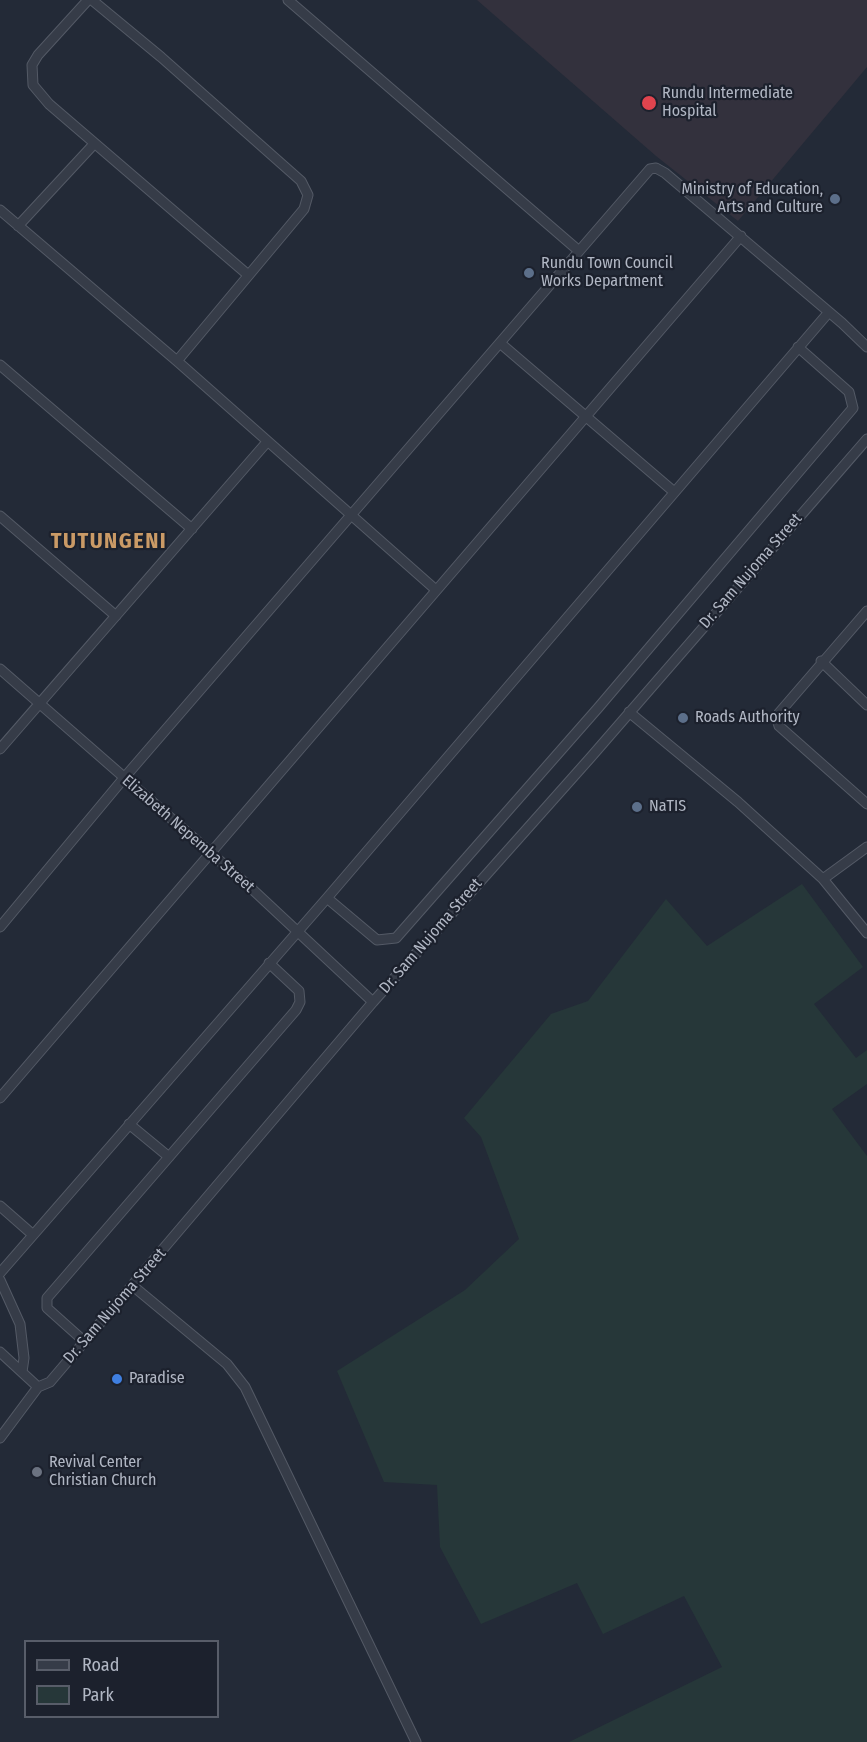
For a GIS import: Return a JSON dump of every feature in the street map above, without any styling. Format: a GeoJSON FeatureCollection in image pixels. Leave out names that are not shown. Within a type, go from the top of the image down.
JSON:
{"type":"FeatureCollection","features":[{"type":"Feature","properties":{"kind":"street"},"geometry":{"type":"LineString","coordinates":[[177,361],[303,209],[307,203],[306,188],[169,64],[90,0],[39,55],[31,75],[39,94],[94,144],[247,274]]}},
{"type":"Feature","properties":{"kind":"street"},"geometry":{"type":"LineString","coordinates":[[288,0],[579,251]]}},
{"type":"Feature","properties":{"kind":"street"},"geometry":{"type":"LineString","coordinates":[[18,226],[94,144]]}},
{"type":"Feature","properties":{"kind":"street"},"geometry":{"type":"LineString","coordinates":[[0,927],[124,778],[650,170],[656,168],[741,236],[867,347]]}},
{"type":"Feature","properties":{"kind":"street"},"geometry":{"type":"LineString","coordinates":[[0,210],[177,361],[436,590]]}},
{"type":"Feature","properties":{"kind":"street"},"geometry":{"type":"LineString","coordinates":[[0,1098],[741,236]]}},
{"type":"Feature","properties":{"kind":"street"},"geometry":{"type":"LineString","coordinates":[[0,1273],[327,898],[673,491],[829,312]]}},
{"type":"Feature","properties":{"kind":"street"},"geometry":{"type":"LineString","coordinates":[[501,343],[673,491]]}},
{"type":"Feature","properties":{"kind":"street"},"geometry":{"type":"LineString","coordinates":[[327,898],[377,940],[396,938],[598,708],[853,408],[849,392],[798,347]]}},
{"type":"Feature","properties":{"kind":"street"},"geometry":{"type":"LineString","coordinates":[[0,365],[192,529]]}},
{"type":"Feature","properties":{"kind":"street","name":"Dr. Sam Nujoma Street"},"geometry":{"type":"LineString","coordinates":[[0,1438],[38,1387],[50,1382],[373,1002],[867,439]]}},
{"type":"Feature","properties":{"kind":"street"},"geometry":{"type":"LineString","coordinates":[[0,749],[267,442]]}},
{"type":"Feature","properties":{"kind":"street"},"geometry":{"type":"LineString","coordinates":[[0,516],[116,616]]}},
{"type":"Feature","properties":{"kind":"street"},"geometry":{"type":"LineString","coordinates":[[867,611],[778,713],[779,726],[867,804]]}},
{"type":"Feature","properties":{"kind":"street"},"geometry":{"type":"LineString","coordinates":[[821,661],[867,705]]}},
{"type":"Feature","properties":{"kind":"street","name":"Elizabeth Nepemba Street"},"geometry":{"type":"LineString","coordinates":[[0,669],[210,852],[373,1002]]}},
{"type":"Feature","properties":{"kind":"street"},"geometry":{"type":"LineString","coordinates":[[629,712],[738,802],[822,879],[867,933]]}},
{"type":"Feature","properties":{"kind":"street"},"geometry":{"type":"LineString","coordinates":[[822,879],[867,847]]}},
{"type":"Feature","properties":{"kind":"street"},"geometry":{"type":"LineString","coordinates":[[85,1341],[47,1308],[47,1298],[300,1002],[299,991],[295,985],[269,963]]}},
{"type":"Feature","properties":{"kind":"street"},"geometry":{"type":"LineString","coordinates":[[129,1124],[169,1157]]}},
{"type":"Feature","properties":{"kind":"street"},"geometry":{"type":"LineString","coordinates":[[0,1206],[32,1234]]}},
{"type":"Feature","properties":{"kind":"street"},"geometry":{"type":"LineString","coordinates":[[0,1280],[20,1324],[24,1358],[22,1372]]}},
{"type":"Feature","properties":{"kind":"street"},"geometry":{"type":"LineString","coordinates":[[133,1286],[227,1364],[245,1387],[416,1742]]}},
{"type":"Feature","properties":{"kind":"street"},"geometry":{"type":"LineString","coordinates":[[0,1352],[38,1387]]}},
{"type":"Feature","properties":{"kind":"shaded area"},"geometry":{"type":"Polygon","coordinates":[[[477,0],[867,0],[867,67],[738,221],[656,156],[477,0]]]}},
{"type":"Feature","properties":{"kind":"green space"},"geometry":{"type":"Polygon","coordinates":[[[802,884],[863,967],[814,1004],[856,1058],[867,1050],[867,1084],[832,1109],[867,1156],[867,1742],[569,1742],[722,1667],[684,1596],[603,1634],[577,1583],[481,1624],[440,1547],[437,1485],[384,1482],[337,1371],[465,1290],[519,1239],[481,1137],[464,1118],[551,1014],[588,1001],[666,899],[707,946],[802,884]]]}},
{"type":"Feature","properties":{"kind":"place","name":"Rundu Intermediate Hospital"},"geometry":{"type":"Point","coordinates":[649,103]}},
{"type":"Feature","properties":{"kind":"place","name":"Ministry of Education, Arts and Culture"},"geometry":{"type":"Point","coordinates":[835,199]}},
{"type":"Feature","properties":{"kind":"place","name":"Rundu Town Council Works Department"},"geometry":{"type":"Point","coordinates":[529,273]}},
{"type":"Feature","properties":{"kind":"place","name":"Roads Authority"},"geometry":{"type":"Point","coordinates":[683,718]}},
{"type":"Feature","properties":{"kind":"place","name":"NaTIS"},"geometry":{"type":"Point","coordinates":[637,807]}},
{"type":"Feature","properties":{"kind":"place","name":"Paradise"},"geometry":{"type":"Point","coordinates":[117,1379]}},
{"type":"Feature","properties":{"kind":"place","name":"Revival Center Christian Church"},"geometry":{"type":"Point","coordinates":[37,1472]}},
{"type":"Feature","properties":{"kind":"district","name":"TUTUNGENI"},"geometry":{"type":"Point","coordinates":[109,542]}}]}
